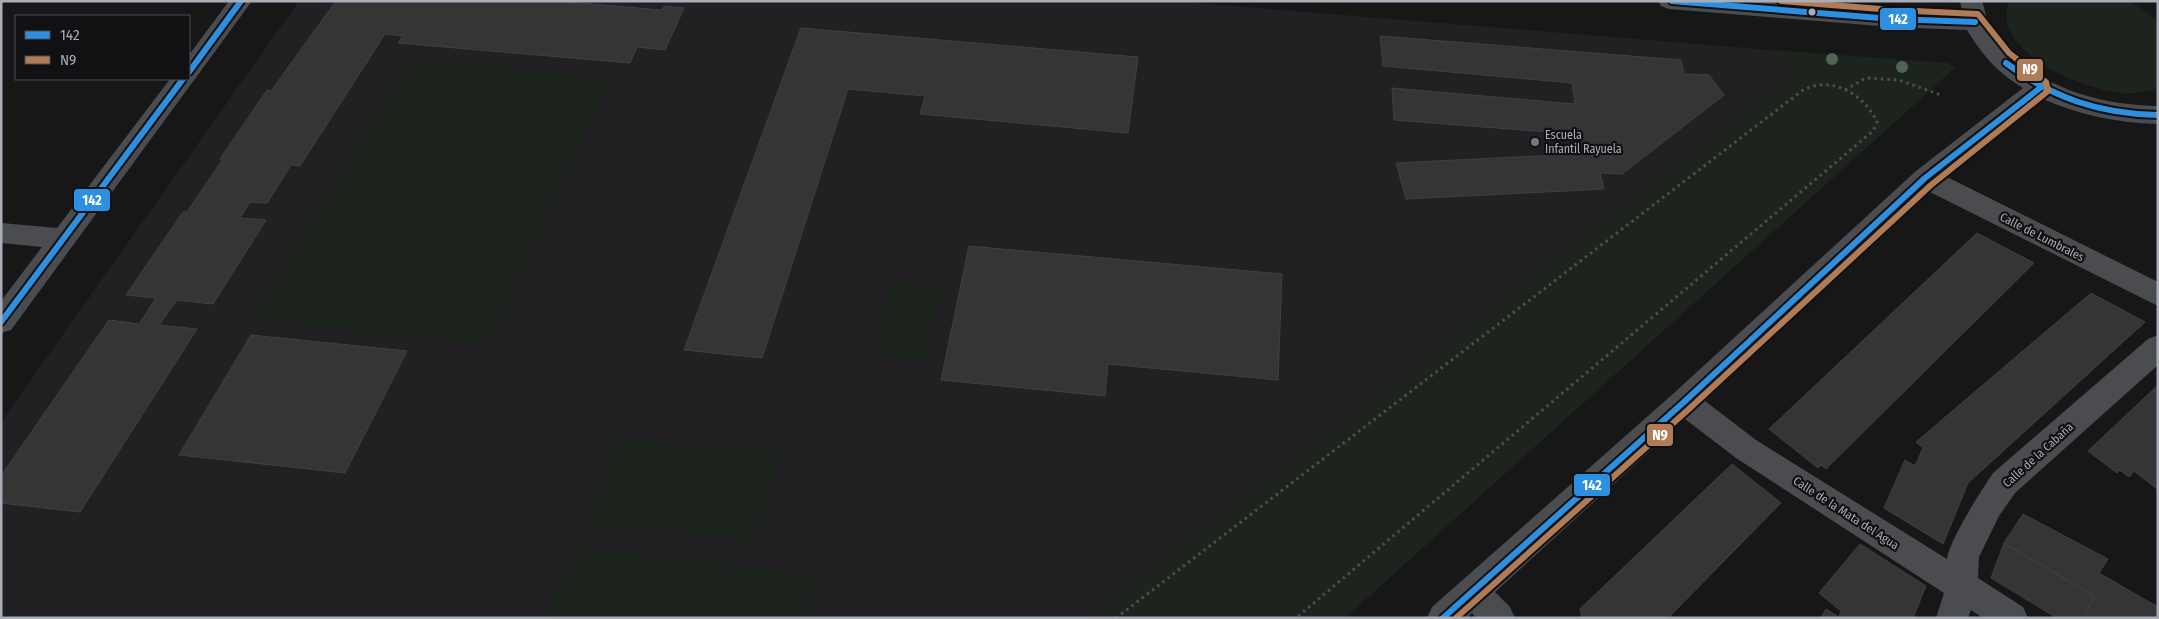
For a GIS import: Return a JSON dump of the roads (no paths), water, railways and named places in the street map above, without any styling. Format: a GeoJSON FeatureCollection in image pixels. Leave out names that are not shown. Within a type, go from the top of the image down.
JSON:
{"type":"FeatureCollection","features":[{"type":"Feature","properties":{"kind":"street"},"geometry":{"type":"LineString","coordinates":[[190,71],[241,1]]}},
{"type":"Feature","properties":{"kind":"street"},"geometry":{"type":"LineString","coordinates":[[1669,1],[1892,19],[1973,12],[1984,39],[1998,56],[2015,71],[2040,88],[2069,101],[2110,112],[2145,116],[2158,115]]}},
{"type":"Feature","properties":{"kind":"street"},"geometry":{"type":"LineString","coordinates":[[1,322],[182,80]]}},
{"type":"Feature","properties":{"kind":"street"},"geometry":{"type":"LineString","coordinates":[[1443,618],[1684,402],[1925,178],[1991,124],[2040,88]]}},
{"type":"Feature","properties":{"kind":"street","name":"Calle de Lumbrales"},"geometry":{"type":"LineString","coordinates":[[1925,178],[2158,295]]}},
{"type":"Feature","properties":{"kind":"street"},"geometry":{"type":"LineString","coordinates":[[1,233],[63,240]]}},
{"type":"Feature","properties":{"kind":"street","name":"Calle de la Cabaña"},"geometry":{"type":"LineString","coordinates":[[1952,618],[1962,586],[1963,556],[1988,506],[2004,483],[2158,347]]}},
{"type":"Feature","properties":{"kind":"street","name":"Calle de la Mata del Agua"},"geometry":{"type":"LineString","coordinates":[[1684,402],[1746,448],[2012,618]]}},
{"type":"Feature","properties":{"kind":"street"},"geometry":{"type":"LineString","coordinates":[[1473,592],[1499,618]]}},
{"type":"Feature","properties":{"kind":"place","name":"Escuela Infantil Rayuela"},"geometry":{"type":"Point","coordinates":[1535,142]}}]}
